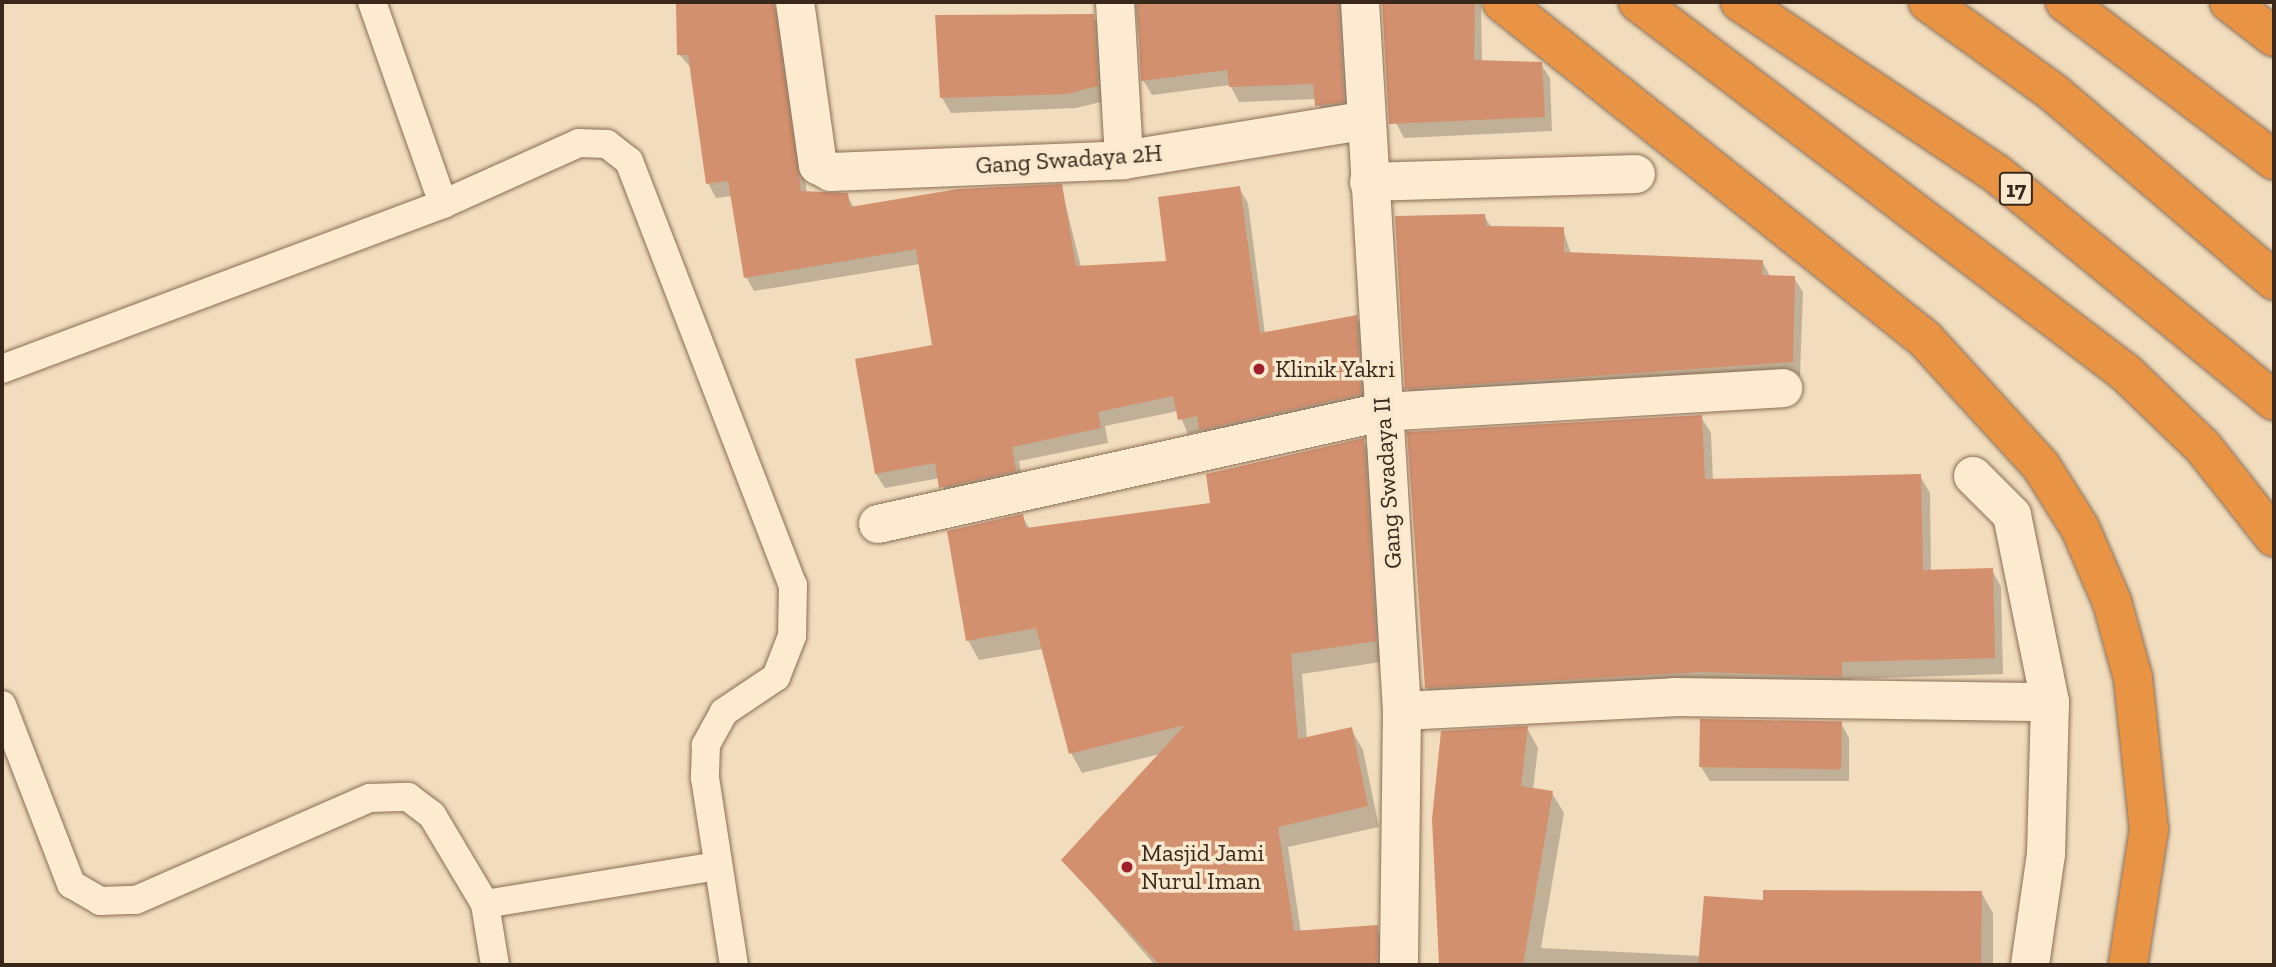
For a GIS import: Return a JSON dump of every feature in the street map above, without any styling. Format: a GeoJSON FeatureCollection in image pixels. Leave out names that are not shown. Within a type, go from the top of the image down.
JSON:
{"type":"FeatureCollection","features":[{"type":"Feature","properties":{"kind":"highway"},"geometry":{"type":"LineString","coordinates":[[1502,2],[1925,339],[2041,466],[2080,528],[2112,602],[2133,678],[2149,829],[2129,965]]}},
{"type":"Feature","properties":{"kind":"highway"},"geometry":{"type":"LineString","coordinates":[[1639,2],[2125,372],[2203,447],[2274,537]]}},
{"type":"Feature","properties":{"kind":"highway","name":"17"},"geometry":{"type":"LineString","coordinates":[[1740,2],[1997,174],[2274,401]]}},
{"type":"Feature","properties":{"kind":"highway"},"geometry":{"type":"LineString","coordinates":[[1928,2],[2054,93],[2274,281]]}},
{"type":"Feature","properties":{"kind":"highway"},"geometry":{"type":"LineString","coordinates":[[2065,2],[2274,160]]}},
{"type":"Feature","properties":{"kind":"highway"},"geometry":{"type":"LineString","coordinates":[[2229,2],[2274,37]]}},
{"type":"Feature","properties":{"kind":"street","name":"Gang Swadaya 2H"},"geometry":{"type":"LineString","coordinates":[[795,2],[818,165],[850,172],[1124,160],[1362,121]]}},
{"type":"Feature","properties":{"kind":"street"},"geometry":{"type":"LineString","coordinates":[[1115,2],[1124,160]]}},
{"type":"Feature","properties":{"kind":"street","name":"Gang Swadaya II"},"geometry":{"type":"LineString","coordinates":[[1360,2],[1362,121],[1369,182],[1402,711],[1399,965]]}},
{"type":"Feature","properties":{"kind":"street"},"geometry":{"type":"LineString","coordinates":[[1369,182],[1636,174]]}},
{"type":"Feature","properties":{"kind":"street"},"geometry":{"type":"LineString","coordinates":[[878,524],[1382,412],[1783,388]]}},
{"type":"Feature","properties":{"kind":"street"},"geometry":{"type":"LineString","coordinates":[[1973,476],[2012,515],[2050,702],[2046,854],[2030,965]]}},
{"type":"Feature","properties":{"kind":"street"},"geometry":{"type":"LineString","coordinates":[[1402,711],[1674,697],[2050,702]]}},
{"type":"Feature","properties":{"kind":"lane"},"geometry":{"type":"LineString","coordinates":[[372,2],[443,204]]}},
{"type":"Feature","properties":{"kind":"lane"},"geometry":{"type":"LineString","coordinates":[[2,369],[443,204],[579,143],[607,144],[629,161],[793,585],[792,636],[776,677],[724,712],[706,745],[719,866],[734,965]]}},
{"type":"Feature","properties":{"kind":"lane"},"geometry":{"type":"LineString","coordinates":[[2,705],[71,884],[100,901],[136,900],[370,799],[408,797],[432,815],[485,904],[495,965]]}},
{"type":"Feature","properties":{"kind":"lane"},"geometry":{"type":"LineString","coordinates":[[485,904],[719,866]]}},
{"type":"Feature","properties":{"kind":"building"},"geometry":{"type":"Polygon","coordinates":[[[774,2],[801,191],[848,193],[850,207],[958,189],[1062,184],[1076,266],[1166,261],[1158,197],[1240,186],[1260,333],[1357,315],[1361,394],[1199,430],[1197,416],[1178,420],[1173,396],[1098,412],[1101,428],[1012,447],[1016,471],[939,488],[935,463],[875,474],[855,359],[932,345],[916,249],[744,278],[728,181],[706,184],[688,55],[677,55],[676,4],[774,2]]]}},
{"type":"Feature","properties":{"kind":"building"},"geometry":{"type":"Polygon","coordinates":[[[1137,2],[1338,2],[1344,102],[1315,106],[1313,84],[1229,87],[1227,70],[1141,81],[1137,2]]]}},
{"type":"Feature","properties":{"kind":"building"},"geometry":{"type":"Polygon","coordinates":[[[1382,2],[1475,2],[1474,60],[1542,62],[1545,117],[1389,124],[1382,2]]]}},
{"type":"Feature","properties":{"kind":"building"},"geometry":{"type":"Polygon","coordinates":[[[1094,14],[1098,86],[1067,94],[940,98],[935,15],[1094,14]]]}},
{"type":"Feature","properties":{"kind":"building"},"geometry":{"type":"Polygon","coordinates":[[[1485,214],[1486,226],[1564,227],[1564,252],[1763,260],[1762,275],[1795,276],[1793,362],[1405,389],[1395,216],[1485,214]]]}},
{"type":"Feature","properties":{"kind":"building"},"geometry":{"type":"Polygon","coordinates":[[[1702,415],[1705,479],[1921,474],[1923,570],[1993,568],[1995,658],[1842,662],[1842,677],[1701,672],[1425,688],[1407,432],[1702,415]]]}},
{"type":"Feature","properties":{"kind":"building"},"geometry":{"type":"Polygon","coordinates":[[[1364,438],[1376,641],[1291,654],[1298,739],[1352,727],[1368,806],[1278,827],[1294,931],[1378,925],[1377,965],[1160,965],[1061,860],[1185,725],[1069,754],[1036,628],[966,641],[947,531],[1023,514],[1026,528],[1210,503],[1206,474],[1364,438]]]}},
{"type":"Feature","properties":{"kind":"building"},"geometry":{"type":"Polygon","coordinates":[[[1700,719],[1842,721],[1841,769],[1699,767],[1700,719]]]}},
{"type":"Feature","properties":{"kind":"building"},"geometry":{"type":"Polygon","coordinates":[[[1528,726],[1521,786],[1553,791],[1523,965],[1439,965],[1432,819],[1441,731],[1528,726]]]}},
{"type":"Feature","properties":{"kind":"building"},"geometry":{"type":"Polygon","coordinates":[[[1763,890],[1982,891],[1981,965],[1698,965],[1704,896],[1763,900],[1763,890]]]}},
{"type":"Feature","properties":{"kind":"place","name":"Klinik Yakri"},"geometry":{"type":"Point","coordinates":[1259,369]}},
{"type":"Feature","properties":{"kind":"place","name":"Masjid Jami Nurul Iman"},"geometry":{"type":"Point","coordinates":[1127,867]}}]}
